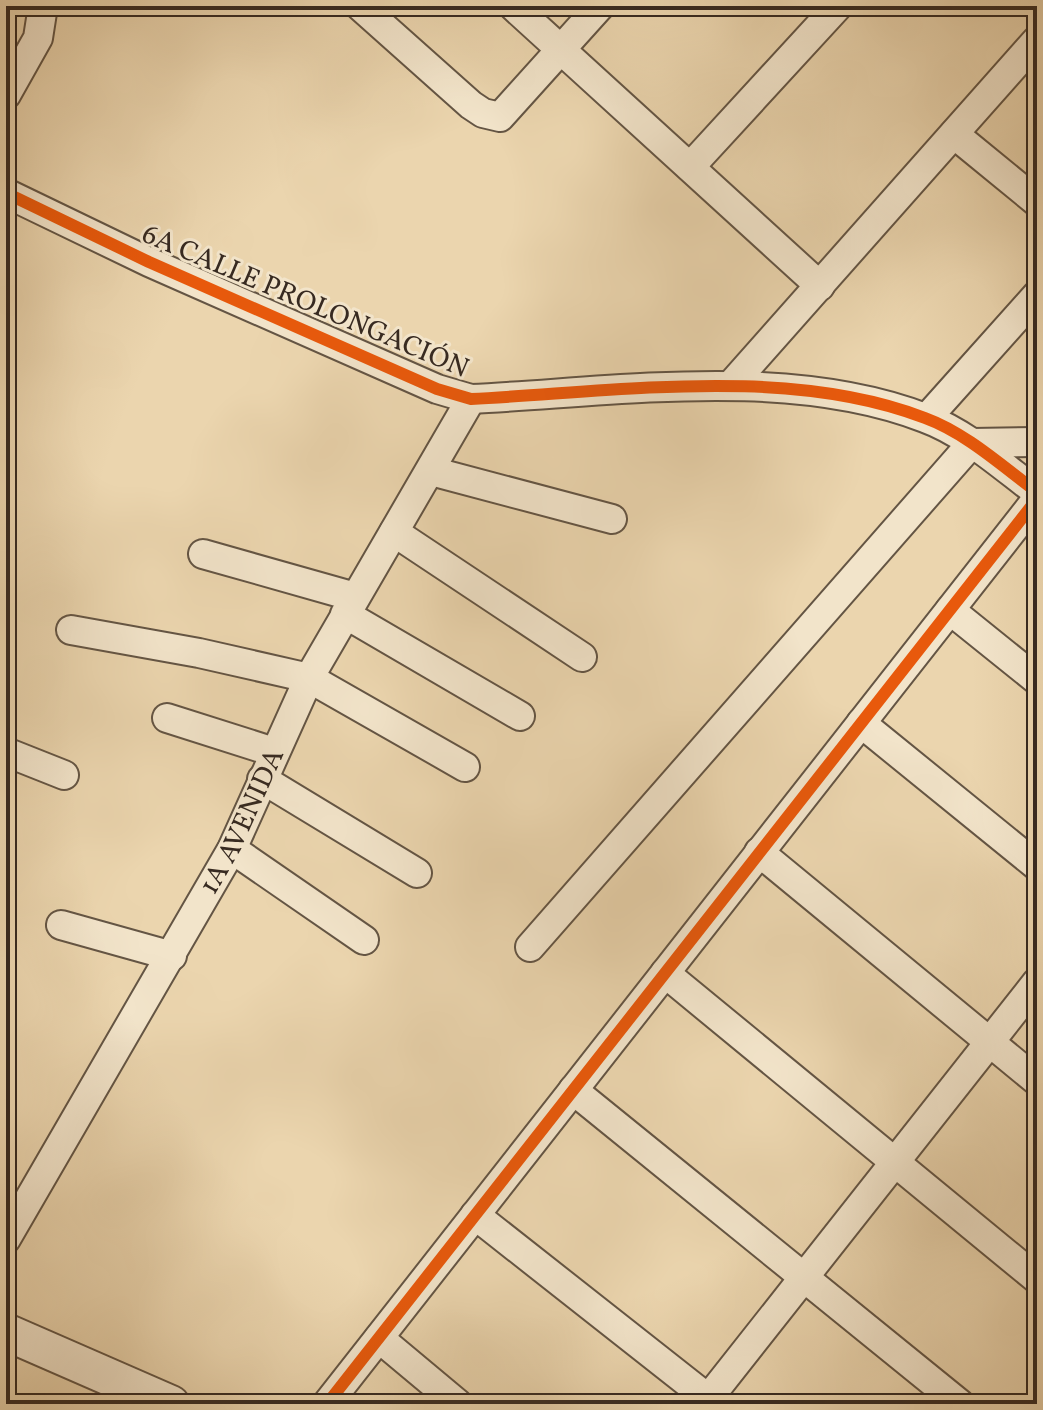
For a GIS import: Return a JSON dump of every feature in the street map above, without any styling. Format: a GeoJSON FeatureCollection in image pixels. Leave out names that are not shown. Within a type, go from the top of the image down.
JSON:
{"type":"FeatureCollection","features":[{"type":"Feature","properties":{"kind":"street"},"geometry":{"type":"LineString","coordinates":[[6,95],[38,38],[43,6]]}},
{"type":"Feature","properties":{"kind":"street"},"geometry":{"type":"LineString","coordinates":[[360,6],[483,113],[500,117],[600,6]]}},
{"type":"Feature","properties":{"kind":"street"},"geometry":{"type":"LineString","coordinates":[[513,6],[820,286]]}},
{"type":"Feature","properties":{"kind":"street"},"geometry":{"type":"LineString","coordinates":[[690,167],[838,6]]}},
{"type":"Feature","properties":{"kind":"street"},"geometry":{"type":"LineString","coordinates":[[731,385],[1037,40]]}},
{"type":"Feature","properties":{"kind":"street"},"geometry":{"type":"LineString","coordinates":[[954,134],[1037,202]]}},
{"type":"Feature","properties":{"kind":"street","name":"6A CALLE PROLONGACIÓN"},"geometry":{"type":"LineString","coordinates":[[6,193],[178,275],[437,389],[471,399],[731,385],[833,394],[927,418],[972,443],[1037,442]]}},
{"type":"Feature","properties":{"kind":"street"},"geometry":{"type":"LineString","coordinates":[[927,418],[1037,295]]}},
{"type":"Feature","properties":{"kind":"street","name":"1A AVENIDA"},"geometry":{"type":"LineString","coordinates":[[6,1239],[232,849],[309,678],[471,399]]}},
{"type":"Feature","properties":{"kind":"street"},"geometry":{"type":"LineString","coordinates":[[530,947],[972,443],[1037,492]]}},
{"type":"Feature","properties":{"kind":"street"},"geometry":{"type":"LineString","coordinates":[[431,471],[612,519]]}},
{"type":"Feature","properties":{"kind":"street"},"geometry":{"type":"LineString","coordinates":[[327,1404],[1037,499]]}},
{"type":"Feature","properties":{"kind":"street"},"geometry":{"type":"LineString","coordinates":[[394,532],[582,657]]}},
{"type":"Feature","properties":{"kind":"street"},"geometry":{"type":"LineString","coordinates":[[203,554],[350,605],[520,716]]}},
{"type":"Feature","properties":{"kind":"street"},"geometry":{"type":"LineString","coordinates":[[950,610],[1037,680]]}},
{"type":"Feature","properties":{"kind":"street"},"geometry":{"type":"LineString","coordinates":[[71,630],[199,653],[309,678],[465,767]]}},
{"type":"Feature","properties":{"kind":"street"},"geometry":{"type":"LineString","coordinates":[[167,718],[274,752]]}},
{"type":"Feature","properties":{"kind":"street"},"geometry":{"type":"LineString","coordinates":[[861,723],[1037,866]]}},
{"type":"Feature","properties":{"kind":"street"},"geometry":{"type":"LineString","coordinates":[[6,752],[64,775]]}},
{"type":"Feature","properties":{"kind":"street"},"geometry":{"type":"LineString","coordinates":[[262,779],[417,873]]}},
{"type":"Feature","properties":{"kind":"street"},"geometry":{"type":"LineString","coordinates":[[232,849],[364,940]]}},
{"type":"Feature","properties":{"kind":"street"},"geometry":{"type":"LineString","coordinates":[[759,852],[1037,1081]]}},
{"type":"Feature","properties":{"kind":"street"},"geometry":{"type":"LineString","coordinates":[[61,925],[172,956]]}},
{"type":"Feature","properties":{"kind":"street"},"geometry":{"type":"LineString","coordinates":[[665,973],[1037,1279]]}},
{"type":"Feature","properties":{"kind":"street"},"geometry":{"type":"LineString","coordinates":[[475,1215],[709,1402],[1037,982]]}},
{"type":"Feature","properties":{"kind":"street"},"geometry":{"type":"LineString","coordinates":[[573,1090],[960,1404]]}},
{"type":"Feature","properties":{"kind":"street"},"geometry":{"type":"LineString","coordinates":[[6,1332],[171,1404]]}},
{"type":"Feature","properties":{"kind":"street"},"geometry":{"type":"LineString","coordinates":[[379,1338],[458,1404]]}},
{"type":"Feature","properties":{"kind":"cycle path"},"geometry":{"type":"LineString","coordinates":[[6,193],[149,262],[437,389],[471,399],[701,386],[817,392],[872,402],[940,424],[983,451],[1037,492]]}},
{"type":"Feature","properties":{"kind":"cycle path"},"geometry":{"type":"LineString","coordinates":[[327,1404],[1037,499]]}}]}
